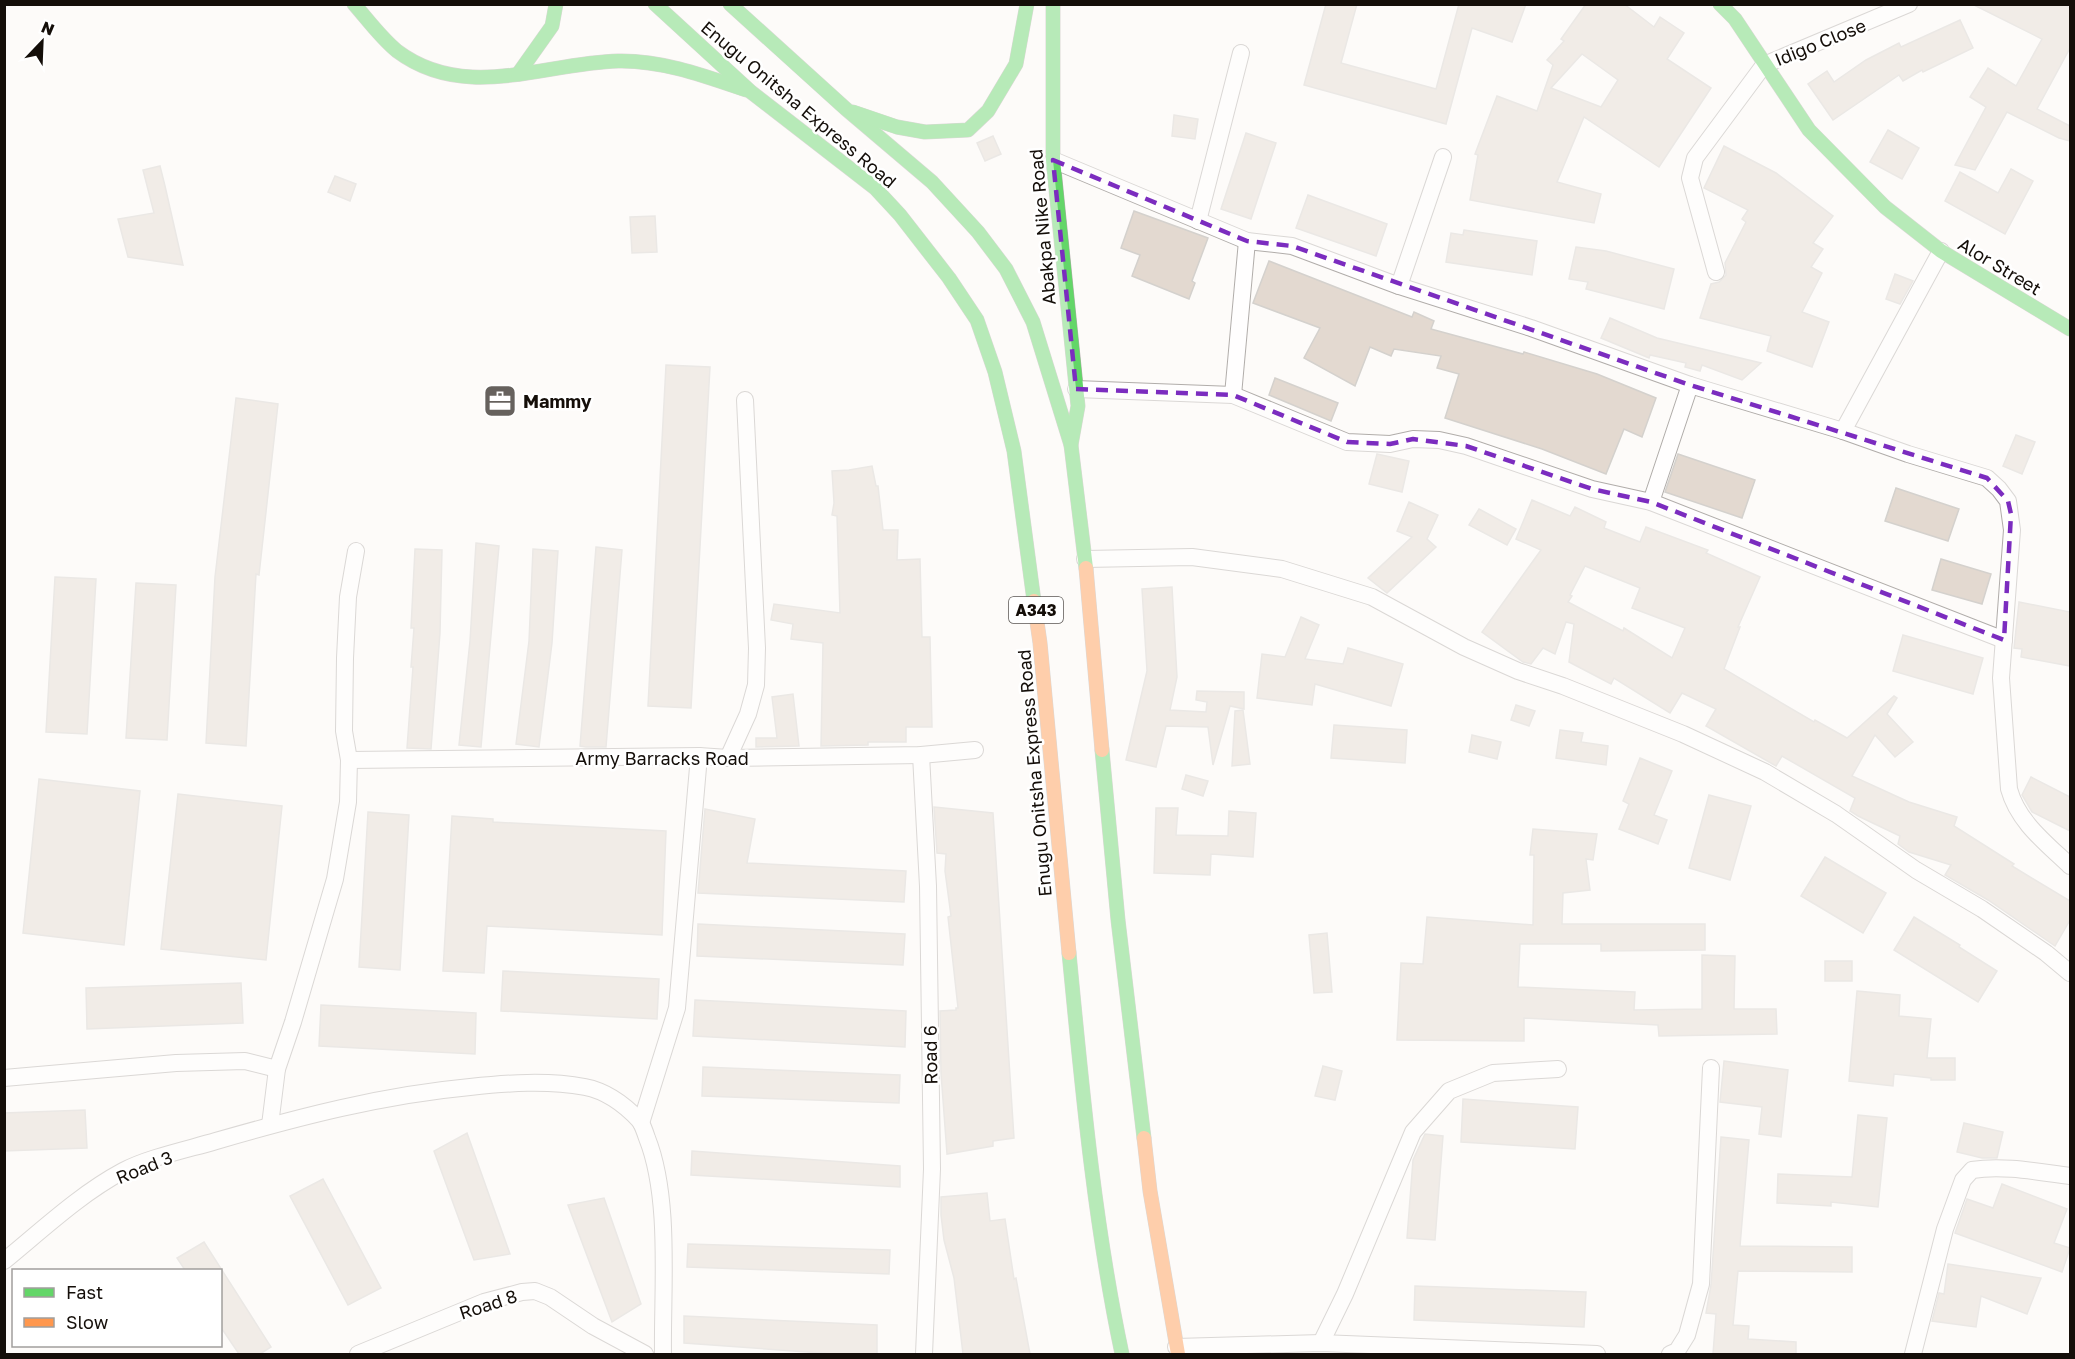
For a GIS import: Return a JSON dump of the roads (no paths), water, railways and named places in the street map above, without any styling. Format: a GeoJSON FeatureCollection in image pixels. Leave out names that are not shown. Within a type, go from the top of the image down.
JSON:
{"type":"FeatureCollection","features":[{"type":"Feature","properties":{"kind":"main road"},"geometry":{"type":"LineString","coordinates":[[354,4],[397,51],[423,68],[452,76],[491,79],[616,61],[645,62],[666,65],[751,92]]}},
{"type":"Feature","properties":{"kind":"main road"},"geometry":{"type":"LineString","coordinates":[[518,74],[552,26],[556,4]]}},
{"type":"Feature","properties":{"kind":"main road","name":"Enugu Onitsha Express Road"},"geometry":{"type":"LineString","coordinates":[[655,4],[751,92],[875,188],[900,215],[949,278],[977,320],[995,372],[1014,451],[1040,643],[1080,1071],[1101,1239],[1122,1354]]}},
{"type":"Feature","properties":{"kind":"main road","name":"Enugu Onitsha Express Road"},"geometry":{"type":"LineString","coordinates":[[730,4],[846,110],[932,182],[978,232],[1006,269],[1033,322],[1071,445],[1085,559],[1120,931],[1150,1191],[1177,1351]]}},
{"type":"Feature","properties":{"kind":"main road"},"geometry":{"type":"LineString","coordinates":[[846,110],[897,127],[925,132],[968,130],[988,111],[1016,64],[1027,4]]}},
{"type":"Feature","properties":{"kind":"main road","name":"Abakpa Nike Road"},"geometry":{"type":"LineString","coordinates":[[1053,4],[1053,160],[1078,406],[1071,445]]}},
{"type":"Feature","properties":{"kind":"main road","name":"Alor Street"},"geometry":{"type":"LineString","coordinates":[[1720,4],[1735,19],[1809,130],[1885,207],[1941,251],[2070,329]]}},
{"type":"Feature","properties":{"kind":"street","name":"Idigo Close"},"geometry":{"type":"LineString","coordinates":[[1764,65],[1910,4]]}},
{"type":"Feature","properties":{"kind":"street"},"geometry":{"type":"LineString","coordinates":[[1198,221],[1241,53]]}},
{"type":"Feature","properties":{"kind":"street"},"geometry":{"type":"LineString","coordinates":[[1716,272],[1690,178],[1695,158],[1764,65]]}},
{"type":"Feature","properties":{"kind":"street"},"geometry":{"type":"LineString","coordinates":[[1399,286],[1443,156]]}},
{"type":"Feature","properties":{"kind":"street"},"geometry":{"type":"LineString","coordinates":[[1053,160],[1247,241],[1292,246],[1399,286],[1531,328],[1690,385],[1843,431],[1987,478],[2008,501],[2012,530],[2001,678],[2007,765],[2013,804],[2025,821],[2070,866]]}},
{"type":"Feature","properties":{"kind":"street"},"geometry":{"type":"LineString","coordinates":[[1233,395],[1247,241]]}},
{"type":"Feature","properties":{"kind":"street"},"geometry":{"type":"LineString","coordinates":[[1843,431],[1941,251]]}},
{"type":"Feature","properties":{"kind":"street"},"geometry":{"type":"LineString","coordinates":[[1651,502],[1690,385]]}},
{"type":"Feature","properties":{"kind":"street"},"geometry":{"type":"LineString","coordinates":[[1076,389],[1233,395],[1347,442],[1390,444],[1413,438],[1439,440],[1466,446],[1592,489],[1651,502],[2004,640]]}},
{"type":"Feature","properties":{"kind":"street"},"geometry":{"type":"LineString","coordinates":[[728,759],[748,714],[756,685],[757,648],[745,400]]}},
{"type":"Feature","properties":{"kind":"street"},"geometry":{"type":"LineString","coordinates":[[356,551],[348,597],[345,658],[344,731],[348,760],[348,802],[335,879],[277,1069],[270,1125],[397,1097],[436,1090],[496,1084],[546,1082],[588,1088],[617,1101],[641,1123],[654,1156],[660,1194],[663,1256],[663,1354]]}},
{"type":"Feature","properties":{"kind":"street"},"geometry":{"type":"LineString","coordinates":[[1085,559],[1192,557],[1282,569],[1372,597],[1464,647],[1683,734],[1765,772],[1836,814],[1916,870],[1982,909],[2070,972]]}},
{"type":"Feature","properties":{"kind":"street","name":"Army Barracks Road"},"geometry":{"type":"LineString","coordinates":[[348,760],[699,756],[728,759],[921,755],[975,750]]}},
{"type":"Feature","properties":{"kind":"street","name":"Road 6"},"geometry":{"type":"LineString","coordinates":[[921,755],[928,886],[932,1169],[924,1354]]}},
{"type":"Feature","properties":{"kind":"street"},"geometry":{"type":"LineString","coordinates":[[641,1123],[677,1008],[699,756]]}},
{"type":"Feature","properties":{"kind":"street"},"geometry":{"type":"LineString","coordinates":[[4,1078],[176,1063],[245,1061],[277,1069]]}},
{"type":"Feature","properties":{"kind":"street"},"geometry":{"type":"LineString","coordinates":[[1670,1354],[1677,1351],[1687,1335],[1701,1284],[1711,1068]]}},
{"type":"Feature","properties":{"kind":"street"},"geometry":{"type":"LineString","coordinates":[[1321,1343],[1345,1294],[1413,1132],[1449,1091],[1493,1073],[1558,1069]]}},
{"type":"Feature","properties":{"kind":"street","name":"Road 3"},"geometry":{"type":"LineString","coordinates":[[4,1261],[81,1200],[124,1171],[270,1125]]}},
{"type":"Feature","properties":{"kind":"street"},"geometry":{"type":"LineString","coordinates":[[1913,1354],[1945,1229],[1963,1180],[1967,1175],[1972,1170],[1987,1168],[2070,1176]]}},
{"type":"Feature","properties":{"kind":"street","name":"Road 8"},"geometry":{"type":"LineString","coordinates":[[358,1354],[484,1302],[535,1291],[550,1297],[593,1326],[645,1354]]}},
{"type":"Feature","properties":{"kind":"street"},"geometry":{"type":"LineString","coordinates":[[1177,1351],[1321,1343],[1597,1354]]}},
{"type":"Feature","properties":{"kind":"place","name":"Mammy"},"geometry":{"type":"Point","coordinates":[500,401]}}]}
